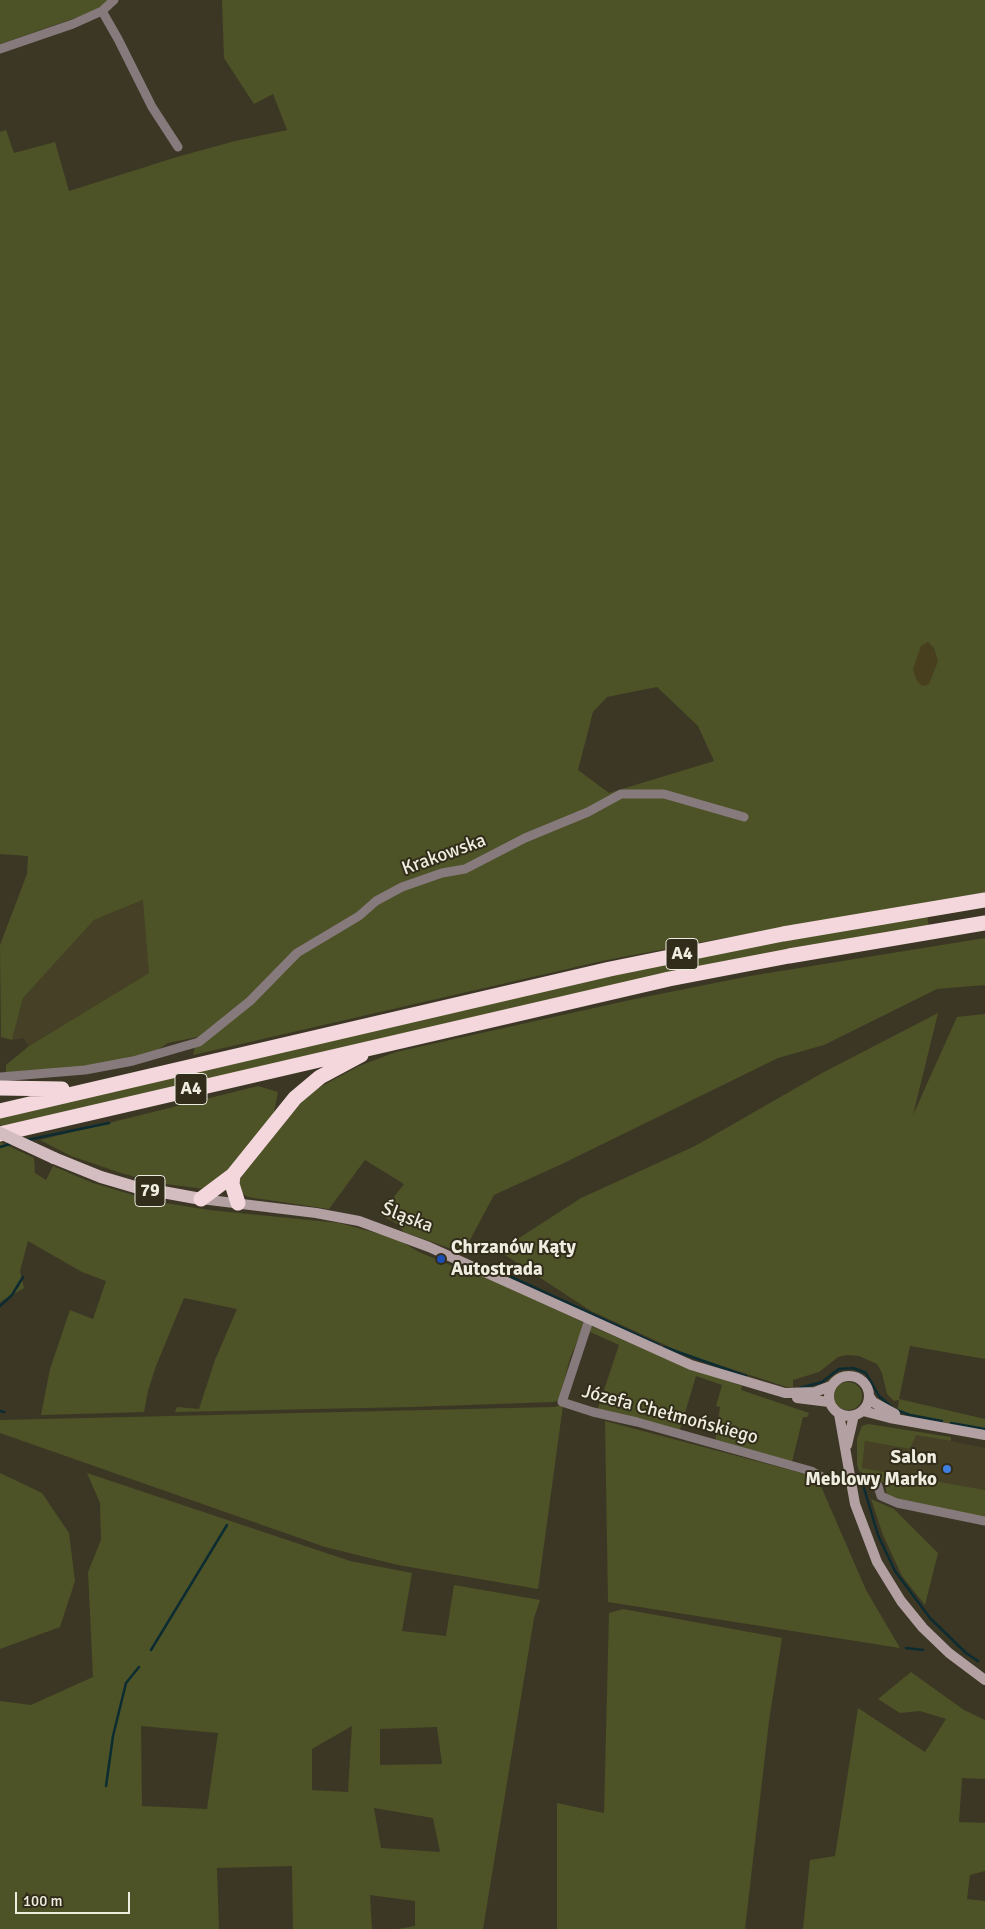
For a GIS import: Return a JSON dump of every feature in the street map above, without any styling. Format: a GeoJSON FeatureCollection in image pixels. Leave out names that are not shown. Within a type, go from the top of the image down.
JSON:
{"type":"FeatureCollection","features":[{"type":"Feature","properties":{"kind":"highway","name":"A4"},"geometry":{"type":"LineString","coordinates":[[0,1111],[628,965],[783,934],[985,900]]}},
{"type":"Feature","properties":{"kind":"highway","name":"A4"},"geometry":{"type":"LineString","coordinates":[[0,1134],[669,979],[798,954],[985,923]]}},
{"type":"Feature","properties":{"kind":"highway"},"geometry":{"type":"LineString","coordinates":[[201,1199],[233,1175],[282,1112],[306,1088],[334,1069],[382,1044]]}},
{"type":"Feature","properties":{"kind":"highway"},"geometry":{"type":"LineString","coordinates":[[0,1088],[48,1090],[109,1086]]}},
{"type":"Feature","properties":{"kind":"highway"},"geometry":{"type":"LineString","coordinates":[[233,1175],[232,1184],[238,1203]]}},
{"type":"Feature","properties":{"kind":"main road","name":"Śląska"},"geometry":{"type":"LineString","coordinates":[[0,1134],[100,1177],[135,1187],[201,1199],[331,1215],[376,1226],[429,1247],[691,1365],[802,1399],[829,1402]]}},
{"type":"Feature","properties":{"kind":"main road","name":"79"},"geometry":{"type":"LineString","coordinates":[[831,1386],[840,1378],[851,1376],[862,1380],[869,1396],[879,1406],[902,1419]]}},
{"type":"Feature","properties":{"kind":"main road","name":"Śląska"},"geometry":{"type":"LineString","coordinates":[[785,1393],[816,1392],[831,1386]]}},
{"type":"Feature","properties":{"kind":"main road"},"geometry":{"type":"LineString","coordinates":[[831,1386],[829,1402],[839,1414],[860,1520],[870,1546],[887,1580],[912,1615],[931,1636],[985,1680]]}},
{"type":"Feature","properties":{"kind":"main road"},"geometry":{"type":"LineString","coordinates":[[846,1448],[859,1413],[869,1396]]}},
{"type":"Feature","properties":{"kind":"main road","name":"79"},"geometry":{"type":"LineString","coordinates":[[839,1414],[859,1413],[902,1419],[985,1436]]}},
{"type":"Feature","properties":{"kind":"street"},"geometry":{"type":"LineString","coordinates":[[0,49],[74,24],[102,11],[114,0]]}},
{"type":"Feature","properties":{"kind":"street"},"geometry":{"type":"LineString","coordinates":[[102,11],[118,38],[152,106],[178,147]]}},
{"type":"Feature","properties":{"kind":"street","name":"Krakowska"},"geometry":{"type":"LineString","coordinates":[[0,1077],[85,1070],[133,1061],[193,1044],[212,1032],[250,1001],[297,953],[359,916],[376,901],[402,887],[442,872],[465,869],[525,838],[588,812],[621,794],[664,794],[744,817]]}},
{"type":"Feature","properties":{"kind":"street","name":"Józefa Chełmońskiego"},"geometry":{"type":"LineString","coordinates":[[589,1320],[562,1402],[811,1470],[822,1477]]}},
{"type":"Feature","properties":{"kind":"street"},"geometry":{"type":"LineString","coordinates":[[878,1486],[881,1496],[897,1503],[985,1521]]}},
{"type":"Feature","properties":{"kind":"shaded area"},"geometry":{"type":"Polygon","coordinates":[[[144,900],[149,973],[29,1046],[23,1038],[12,1040],[23,998],[94,920],[144,900]]]}},
{"type":"Feature","properties":{"kind":"shaded area"},"geometry":{"type":"Polygon","coordinates":[[[916,1434],[985,1448],[985,1490],[862,1468],[865,1441],[910,1449],[916,1434]]]}},
{"type":"Feature","properties":{"kind":"green space"},"geometry":{"type":"Polygon","coordinates":[[[0,0],[108,0],[98,10],[0,44],[0,0]]]}},
{"type":"Feature","properties":{"kind":"green space"},"geometry":{"type":"Polygon","coordinates":[[[222,0],[985,0],[985,895],[724,938],[602,961],[193,1055],[197,1037],[168,1043],[157,1050],[110,1063],[29,1072],[6,1072],[6,1065],[29,1046],[149,973],[143,900],[94,920],[23,998],[12,1040],[1,1037],[0,945],[27,874],[28,856],[0,854],[0,132],[6,130],[14,153],[55,142],[69,191],[177,157],[235,141],[287,130],[273,94],[254,104],[224,58],[222,0]],[[657,687],[607,697],[593,712],[578,770],[609,793],[714,761],[698,726],[657,687]]]}},
{"type":"Feature","properties":{"kind":"green space"},"geometry":{"type":"Polygon","coordinates":[[[927,914],[929,928],[6,1127],[0,1125],[0,1116],[593,978],[727,950],[927,914]]]}},
{"type":"Feature","properties":{"kind":"green space"},"geometry":{"type":"Polygon","coordinates":[[[985,938],[985,985],[937,989],[824,1045],[778,1058],[564,1163],[494,1195],[463,1253],[404,1232],[396,1223],[380,1215],[404,1184],[365,1160],[329,1209],[248,1197],[239,1191],[239,1180],[279,1128],[311,1092],[359,1066],[396,1052],[630,1000],[750,976],[985,938]]]}},
{"type":"Feature","properties":{"kind":"green space"},"geometry":{"type":"Polygon","coordinates":[[[938,1013],[913,1115],[957,1017],[985,1014],[985,1359],[910,1346],[899,1399],[985,1419],[985,1431],[897,1412],[899,1400],[894,1401],[887,1394],[882,1373],[877,1364],[859,1356],[847,1355],[838,1357],[819,1372],[793,1380],[793,1387],[787,1387],[685,1354],[591,1311],[499,1251],[581,1198],[695,1146],[824,1072],[938,1013]]]}},
{"type":"Feature","properties":{"kind":"green space"},"geometry":{"type":"Polygon","coordinates":[[[258,1086],[278,1092],[273,1117],[227,1176],[204,1189],[158,1183],[121,1173],[71,1156],[40,1140],[258,1086]]]}},
{"type":"Feature","properties":{"kind":"green space"},"geometry":{"type":"Polygon","coordinates":[[[0,1142],[34,1158],[35,1173],[46,1180],[53,1166],[93,1183],[153,1201],[209,1210],[339,1223],[395,1238],[419,1252],[462,1270],[480,1274],[585,1323],[570,1358],[559,1400],[553,1402],[411,1407],[175,1412],[177,1407],[199,1409],[215,1360],[237,1309],[184,1298],[156,1366],[144,1412],[41,1415],[50,1369],[70,1310],[93,1319],[106,1281],[82,1272],[28,1241],[20,1271],[24,1288],[0,1302],[0,1142]]]}},
{"type":"Feature","properties":{"kind":"green space"},"geometry":{"type":"Polygon","coordinates":[[[591,1326],[681,1365],[742,1386],[741,1390],[809,1413],[807,1417],[803,1417],[792,1462],[715,1443],[720,1407],[716,1406],[722,1385],[696,1376],[679,1433],[597,1411],[619,1345],[588,1331],[591,1326]]]}},
{"type":"Feature","properties":{"kind":"green space"},"geometry":{"type":"Polygon","coordinates":[[[844,1371],[857,1373],[866,1379],[872,1387],[872,1396],[865,1380],[854,1374],[838,1375],[825,1384],[834,1375],[844,1371]]]}},
{"type":"Feature","properties":{"kind":"green space"},"geometry":{"type":"Polygon","coordinates":[[[848,1382],[858,1386],[862,1396],[858,1406],[848,1410],[838,1406],[834,1396],[838,1386],[848,1382]]]}},
{"type":"Feature","properties":{"kind":"green space"},"geometry":{"type":"Polygon","coordinates":[[[563,1405],[538,1589],[398,1565],[325,1547],[0,1433],[0,1420],[554,1407],[563,1405]]]}},
{"type":"Feature","properties":{"kind":"green space"},"geometry":{"type":"Polygon","coordinates":[[[605,1421],[809,1475],[812,1482],[820,1484],[866,1590],[900,1648],[608,1602],[605,1421]]]}},
{"type":"Feature","properties":{"kind":"green space"},"geometry":{"type":"Polygon","coordinates":[[[868,1424],[951,1437],[951,1441],[916,1435],[910,1449],[865,1441],[862,1468],[985,1490],[985,1520],[887,1497],[885,1484],[859,1471],[857,1465],[857,1439],[862,1426],[868,1424]]]}},
{"type":"Feature","properties":{"kind":"green space"},"geometry":{"type":"Polygon","coordinates":[[[0,1473],[42,1493],[69,1533],[75,1581],[60,1627],[0,1649],[0,1473]]]}},
{"type":"Feature","properties":{"kind":"green space"},"geometry":{"type":"Polygon","coordinates":[[[87,1473],[350,1561],[412,1573],[402,1631],[446,1636],[454,1585],[540,1600],[534,1618],[483,1929],[398,1929],[415,1926],[415,1901],[370,1895],[372,1929],[293,1929],[292,1866],[217,1868],[219,1929],[0,1929],[0,1701],[31,1705],[93,1677],[88,1572],[101,1540],[100,1503],[87,1473]],[[141,1726],[142,1806],[207,1809],[218,1733],[141,1726]],[[352,1726],[312,1749],[312,1790],[348,1792],[352,1726]],[[437,1727],[380,1729],[380,1765],[442,1764],[437,1727]],[[374,1808],[381,1848],[440,1852],[433,1818],[374,1808]]]}},
{"type":"Feature","properties":{"kind":"green space"},"geometry":{"type":"Polygon","coordinates":[[[871,1499],[894,1509],[938,1553],[925,1605],[902,1576],[883,1535],[871,1499]]]}},
{"type":"Feature","properties":{"kind":"green space"},"geometry":{"type":"Polygon","coordinates":[[[623,1609],[782,1638],[769,1721],[745,1929],[557,1929],[557,1803],[604,1813],[609,1613],[623,1609]]]}},
{"type":"Feature","properties":{"kind":"green space"},"geometry":{"type":"Polygon","coordinates":[[[911,1672],[964,1710],[985,1720],[985,1779],[962,1778],[959,1822],[985,1823],[985,1871],[970,1875],[967,1899],[985,1901],[985,1929],[803,1929],[810,1860],[835,1856],[858,1708],[925,1752],[946,1719],[920,1711],[900,1713],[878,1699],[911,1672]]]}},
{"type":"Feature","properties":{"kind":"sand"},"geometry":{"type":"Polygon","coordinates":[[[928,642],[934,648],[938,661],[929,684],[922,686],[916,679],[913,669],[921,646],[928,642]]]}},
{"type":"Feature","properties":{"kind":"waterway"},"geometry":{"type":"LineString","coordinates":[[27,1140],[109,1123]]}},
{"type":"Feature","properties":{"kind":"waterway"},"geometry":{"type":"LineString","coordinates":[[0,1147],[10,1144]]}},
{"type":"Feature","properties":{"kind":"waterway"},"geometry":{"type":"LineString","coordinates":[[494,1266],[507,1275],[659,1345]]}},
{"type":"Feature","properties":{"kind":"waterway"},"geometry":{"type":"LineString","coordinates":[[0,1306],[12,1295],[23,1277]]}},
{"type":"Feature","properties":{"kind":"waterway"},"geometry":{"type":"LineString","coordinates":[[664,1347],[746,1376]]}},
{"type":"Feature","properties":{"kind":"waterway"},"geometry":{"type":"LineString","coordinates":[[800,1388],[822,1382],[839,1369],[853,1368],[866,1373],[879,1396],[894,1409],[910,1415],[942,1421]]}},
{"type":"Feature","properties":{"kind":"waterway"},"geometry":{"type":"LineString","coordinates":[[0,1411],[4,1412]]}},
{"type":"Feature","properties":{"kind":"waterway"},"geometry":{"type":"LineString","coordinates":[[951,1423],[985,1429]]}},
{"type":"Feature","properties":{"kind":"waterway"},"geometry":{"type":"LineString","coordinates":[[864,1488],[878,1535],[895,1571],[930,1618],[966,1653],[978,1661]]}},
{"type":"Feature","properties":{"kind":"waterway"},"geometry":{"type":"LineString","coordinates":[[151,1650],[227,1525]]}},
{"type":"Feature","properties":{"kind":"waterway"},"geometry":{"type":"LineString","coordinates":[[906,1648],[923,1650]]}},
{"type":"Feature","properties":{"kind":"waterway"},"geometry":{"type":"LineString","coordinates":[[106,1786],[113,1736],[126,1683],[139,1667]]}},
{"type":"Feature","properties":{"kind":"place","name":"Chrzanów Kąty Autostrada"},"geometry":{"type":"Point","coordinates":[441,1259]}},
{"type":"Feature","properties":{"kind":"place","name":"Salon Meblowy Marko"},"geometry":{"type":"Point","coordinates":[947,1469]}}]}
